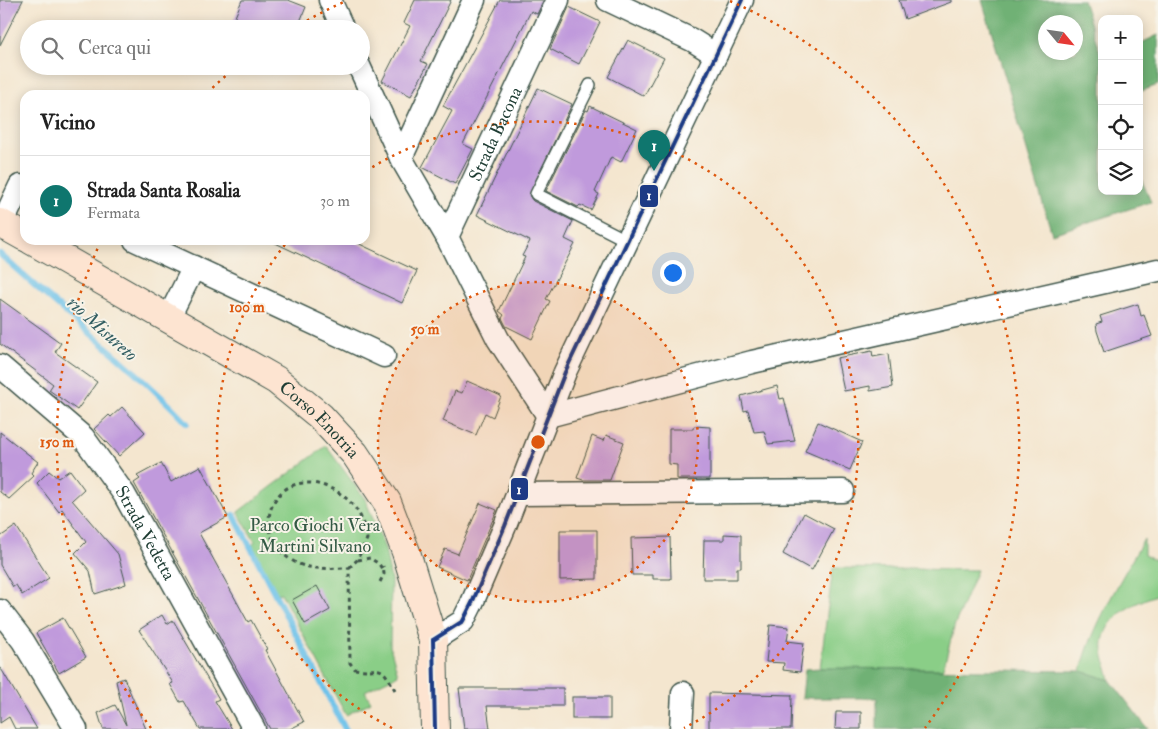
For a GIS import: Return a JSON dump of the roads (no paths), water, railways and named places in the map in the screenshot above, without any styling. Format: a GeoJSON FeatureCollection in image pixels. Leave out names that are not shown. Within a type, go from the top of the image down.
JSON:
{"type":"FeatureCollection","features":[{"type":"Feature","properties":{"kind":"main road","name":"Corso Enotria"},"geometry":{"type":"LineString","coordinates":[[40,245],[169,317],[276,380],[320,416],[355,454],[387,502],[406,552],[433,640],[435,729]]}},
{"type":"Feature","properties":{"kind":"street"},"geometry":{"type":"LineString","coordinates":[[330,0],[339,20]]}},
{"type":"Feature","properties":{"kind":"street"},"geometry":{"type":"LineString","coordinates":[[401,158],[474,0]]}},
{"type":"Feature","properties":{"kind":"street","name":"Strada Bacona"},"geometry":{"type":"LineString","coordinates":[[447,237],[558,0]]}},
{"type":"Feature","properties":{"kind":"street"},"geometry":{"type":"LineString","coordinates":[[608,0],[692,40],[716,55]]}},
{"type":"Feature","properties":{"kind":"street"},"geometry":{"type":"LineString","coordinates":[[433,640],[463,621],[518,494],[565,372],[742,0]]}},
{"type":"Feature","properties":{"kind":"street"},"geometry":{"type":"LineString","coordinates":[[364,75],[401,158],[447,237],[498,339],[548,416]]}},
{"type":"Feature","properties":{"kind":"street"},"geometry":{"type":"LineString","coordinates":[[9,228],[20,186]]}},
{"type":"Feature","properties":{"kind":"street"},"geometry":{"type":"LineString","coordinates":[[147,245],[384,356]]}},
{"type":"Feature","properties":{"kind":"street"},"geometry":{"type":"LineString","coordinates":[[169,317],[194,267]]}},
{"type":"Feature","properties":{"kind":"street"},"geometry":{"type":"LineString","coordinates":[[548,416],[752,362],[1158,270]]}},
{"type":"Feature","properties":{"kind":"street","name":"Strada Vedetta"},"geometry":{"type":"LineString","coordinates":[[0,366],[84,437],[124,494],[254,729]]}},
{"type":"Feature","properties":{"kind":"street"},"geometry":{"type":"LineString","coordinates":[[518,494],[843,491]]}},
{"type":"Feature","properties":{"kind":"street"},"geometry":{"type":"LineString","coordinates":[[0,610],[23,642],[76,729]]}},
{"type":"Feature","properties":{"kind":"street"},"geometry":{"type":"LineString","coordinates":[[680,729],[682,693]]}},
{"type":"Feature","properties":{"kind":"lane"},"geometry":{"type":"LineString","coordinates":[[590,85],[536,194],[628,241]]}},
{"type":"Feature","properties":{"kind":"waterway","name":"rio Misureto"},"geometry":{"type":"LineString","coordinates":[[0,254],[119,358],[187,423]]}},
{"type":"Feature","properties":{"kind":"waterway","name":"rio Misureto"},"geometry":{"type":"LineString","coordinates":[[234,515],[345,729]]}},
{"type":"Feature","properties":{"kind":"place","name":"Strada Santa Rosalia"},"geometry":{"type":"Point","coordinates":[654,171]}},
{"type":"Feature","properties":{"kind":"park label","name":"Parco Giochi Vera Martini Silvano"},"geometry":{"type":"Point","coordinates":[315,535]}}]}
